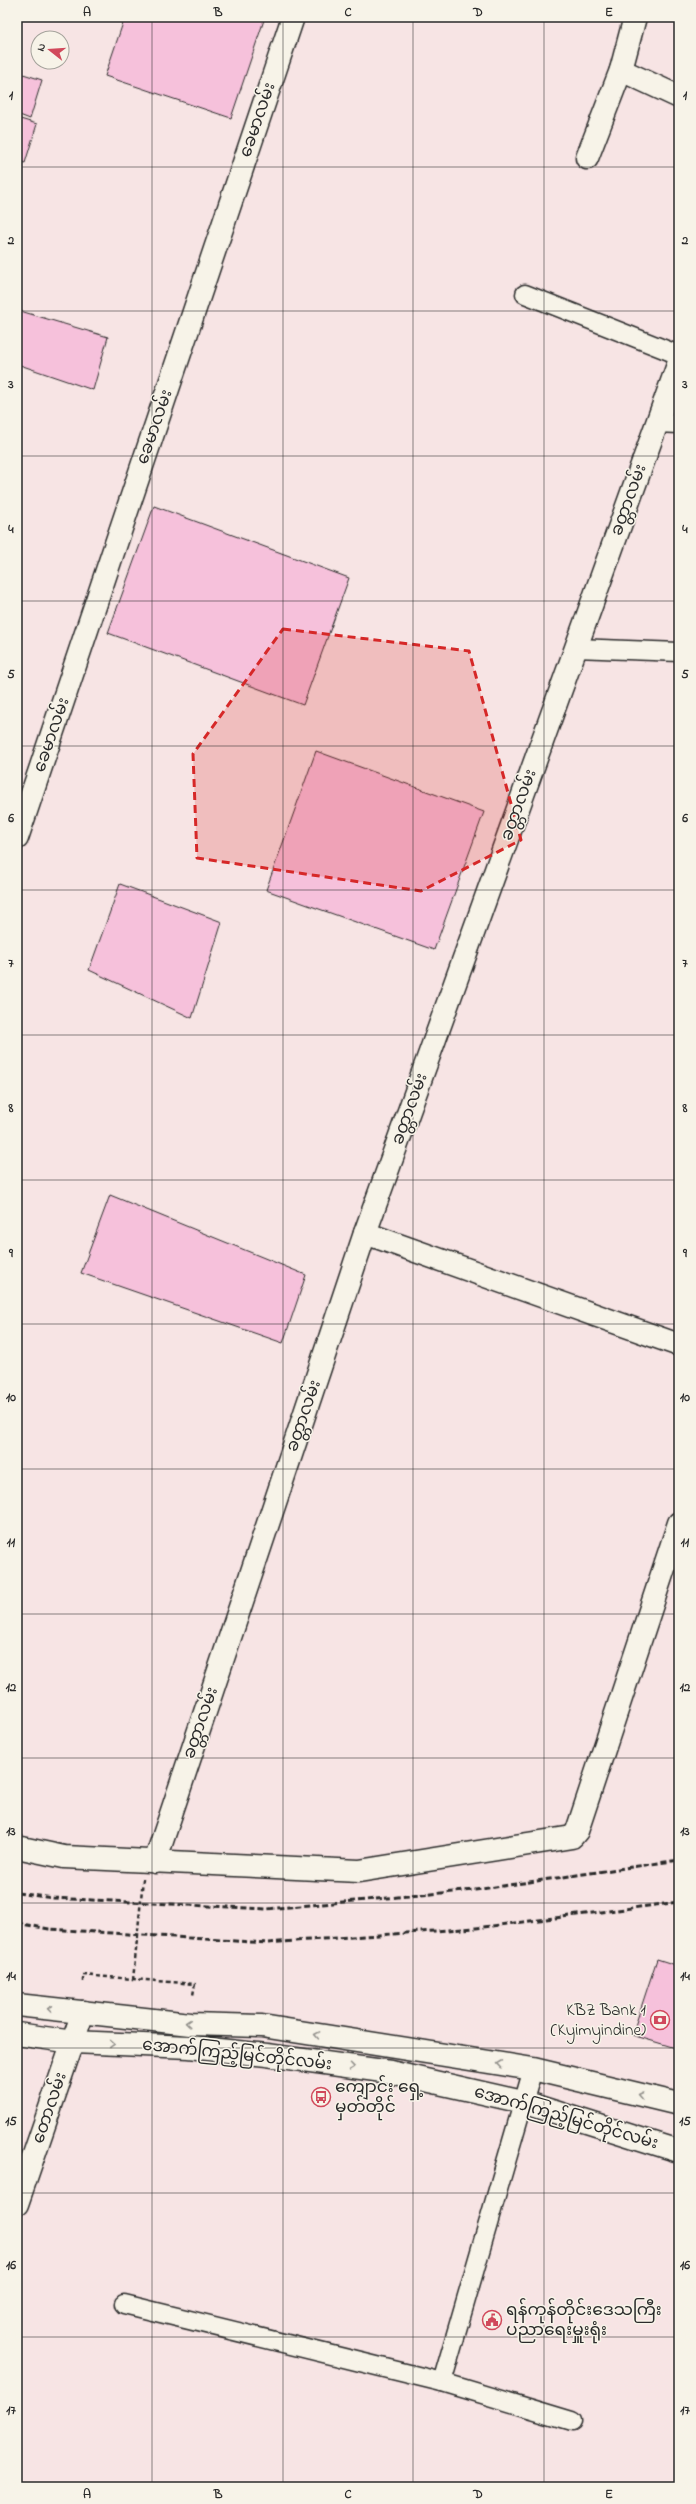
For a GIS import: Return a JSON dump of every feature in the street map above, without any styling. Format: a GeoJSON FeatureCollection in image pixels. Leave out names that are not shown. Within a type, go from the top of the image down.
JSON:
{"type":"FeatureCollection","features":[{"type":"Feature","properties":{"kind":"street","name":"ခေမာလမ်း"},"geometry":{"type":"LineString","coordinates":[[17,838],[293,17]]}},
{"type":"Feature","properties":{"kind":"street"},"geometry":{"type":"LineString","coordinates":[[587,158],[621,70],[635,17]]}},
{"type":"Feature","properties":{"kind":"street"},"geometry":{"type":"LineString","coordinates":[[621,70],[679,97]]}},
{"type":"Feature","properties":{"kind":"street","name":"ခတ္တာလမ်း"},"geometry":{"type":"LineString","coordinates":[[149,1870],[365,1233],[679,362]]}},
{"type":"Feature","properties":{"kind":"street"},"geometry":{"type":"LineString","coordinates":[[365,1233],[679,1345]]}},
{"type":"Feature","properties":{"kind":"street"},"geometry":{"type":"LineString","coordinates":[[17,1847],[64,1857],[149,1870],[359,1871],[572,1837],[577,1831],[679,1523]]}},
{"type":"Feature","properties":{"kind":"street","name":"အောက်ကြည့်မြင်တိုင်လမ်း"},"geometry":{"type":"LineString","coordinates":[[17,2005],[190,2024],[262,2026],[533,2069],[679,2104]]}},
{"type":"Feature","properties":{"kind":"street","name":"တောလမ်း"},"geometry":{"type":"LineString","coordinates":[[17,2204],[83,2012]]}},
{"type":"Feature","properties":{"kind":"street","name":"အောက်ကြည့်မြင်တိုင်လမ်း"},"geometry":{"type":"LineString","coordinates":[[17,2034],[73,2042],[189,2047],[267,2055],[390,2072],[523,2102],[679,2151]]}},
{"type":"Feature","properties":{"kind":"lane"},"geometry":{"type":"LineString","coordinates":[[525,294],[679,355]]}},
{"type":"Feature","properties":{"kind":"lane"},"geometry":{"type":"LineString","coordinates":[[656,424],[679,424]]}},
{"type":"Feature","properties":{"kind":"lane"},"geometry":{"type":"LineString","coordinates":[[576,648],[679,652]]}},
{"type":"Feature","properties":{"kind":"lane"},"geometry":{"type":"LineString","coordinates":[[442,2382],[533,2069]]}},
{"type":"Feature","properties":{"kind":"lane"},"geometry":{"type":"LineString","coordinates":[[124,2304],[442,2382],[572,2422]]}},
{"type":"Feature","properties":{"kind":"path"},"geometry":{"type":"LineString","coordinates":[[133,1980],[149,1870]]}},
{"type":"Feature","properties":{"kind":"path"},"geometry":{"type":"LineString","coordinates":[[95,1976],[180,1983]]}},
{"type":"Feature","properties":{"kind":"highlighted area"},"geometry":{"type":"Polygon","coordinates":[[[283,629],[469,651],[521,840],[421,891],[197,858],[193,754],[283,629]]]}},
{"type":"Feature","properties":{"kind":"building"},"geometry":{"type":"Polygon","coordinates":[[[125,17],[265,17],[231,118],[105,76],[125,17]]]}},
{"type":"Feature","properties":{"kind":"building"},"geometry":{"type":"Polygon","coordinates":[[[17,72],[42,80],[30,119],[17,114],[17,72]]]}},
{"type":"Feature","properties":{"kind":"building"},"geometry":{"type":"Polygon","coordinates":[[[17,118],[37,124],[25,163],[17,160],[17,118]]]}},
{"type":"Feature","properties":{"kind":"building"},"geometry":{"type":"Polygon","coordinates":[[[17,310],[108,337],[93,390],[17,364],[17,310]]]}},
{"type":"Feature","properties":{"kind":"building"},"geometry":{"type":"Polygon","coordinates":[[[154,506],[349,578],[303,705],[108,633],[154,506]]]}},
{"type":"Feature","properties":{"kind":"building"},"geometry":{"type":"Polygon","coordinates":[[[316,751],[484,812],[434,950],[266,890],[316,751]]]}},
{"type":"Feature","properties":{"kind":"building"},"geometry":{"type":"Polygon","coordinates":[[[120,884],[222,922],[192,1018],[89,970],[120,884]]]}},
{"type":"Feature","properties":{"kind":"building"},"geometry":{"type":"Polygon","coordinates":[[[110,1195],[306,1275],[283,1343],[81,1273],[110,1195]]]}},
{"type":"Feature","properties":{"kind":"building"},"geometry":{"type":"Polygon","coordinates":[[[657,1959],[679,1966],[679,2049],[632,2035],[657,1959]]]}},
{"type":"Feature","properties":{"kind":"railway"},"geometry":{"type":"LineString","coordinates":[[17,1893],[53,1898],[267,1909],[475,1890],[679,1860]]}},
{"type":"Feature","properties":{"kind":"railway"},"geometry":{"type":"LineString","coordinates":[[17,1923],[49,1929],[267,1943],[476,1928],[679,1902]]}},
{"type":"Feature","properties":{"kind":"place","name":"KBZ Bank 1 (Kyimyindine)"},"geometry":{"type":"Point","coordinates":[660,2020]}},
{"type":"Feature","properties":{"kind":"place","name":"ကျောင်း ရှေ့ မှတ်တိုင်"},"geometry":{"type":"Point","coordinates":[321,2097]}},
{"type":"Feature","properties":{"kind":"place","name":"ရန်ကုန်တိုင်းဒေသကြီး ပညာရေးမှူးရုံး"},"geometry":{"type":"Point","coordinates":[492,2320]}}]}
